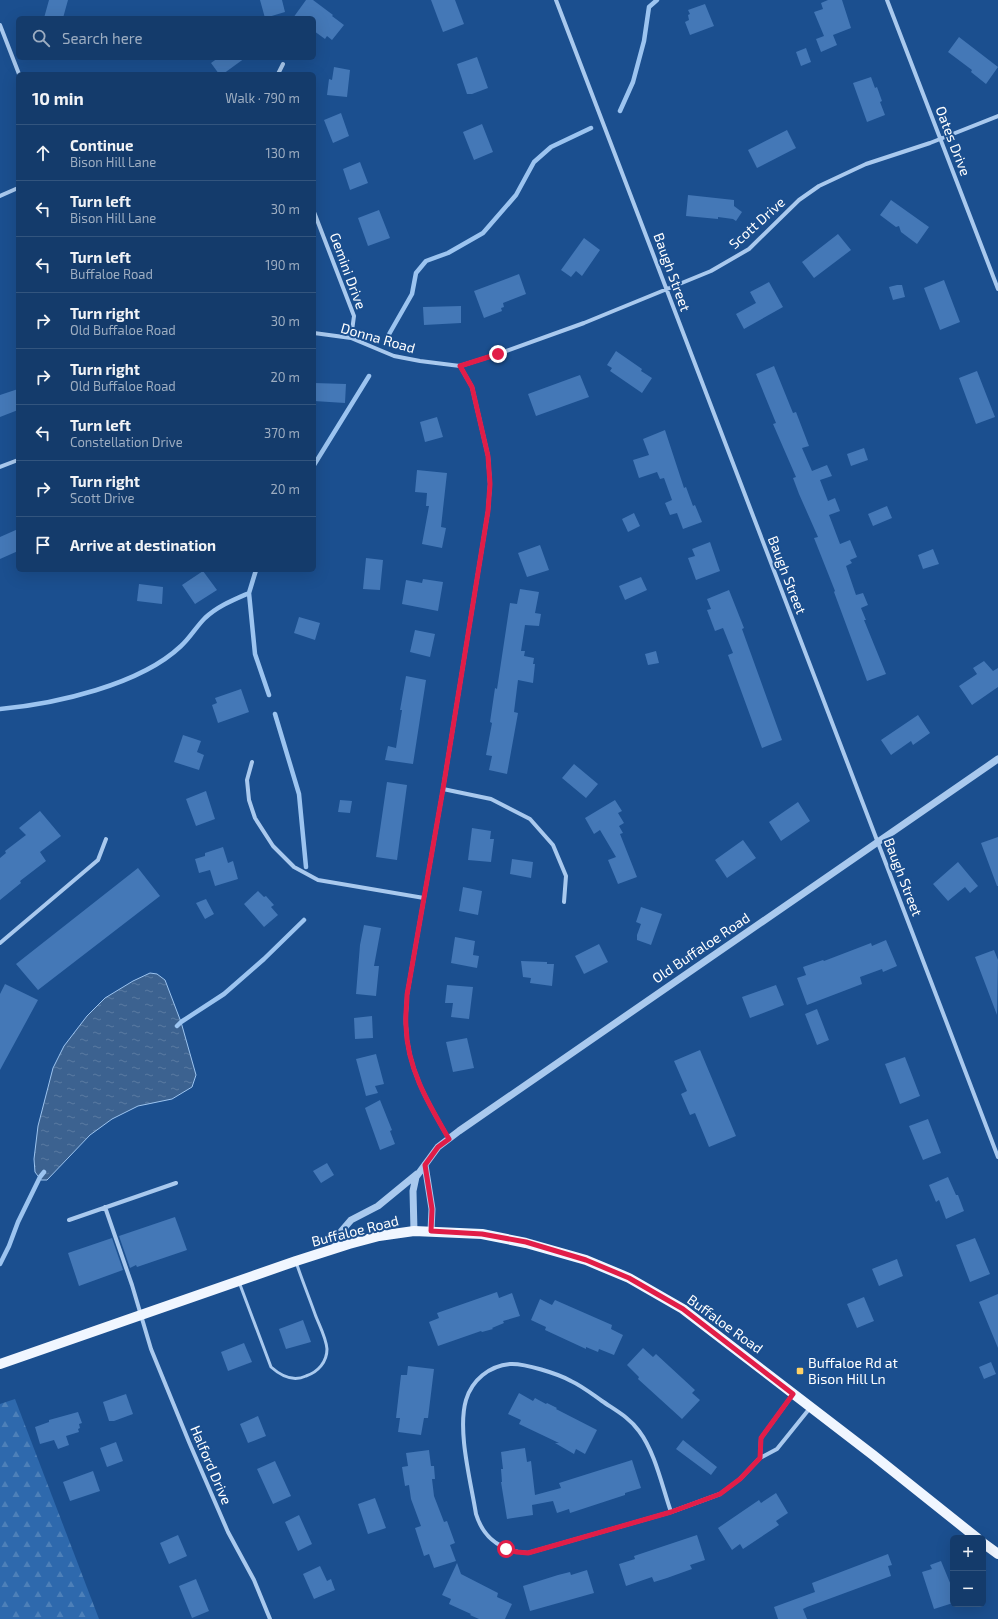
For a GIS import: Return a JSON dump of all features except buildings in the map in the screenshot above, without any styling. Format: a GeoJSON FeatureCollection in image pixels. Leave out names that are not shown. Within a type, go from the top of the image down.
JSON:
{"type":"FeatureCollection","features":[{"type":"Feature","properties":{"kind":"main road","name":"Buffaloe Road"},"geometry":{"type":"LineString","coordinates":[[0,1364],[296,1261],[379,1236],[414,1231],[482,1234],[526,1242],[586,1260],[629,1278],[683,1309],[873,1455],[973,1535]]}},
{"type":"Feature","properties":{"kind":"main road"},"geometry":{"type":"LineString","coordinates":[[986,1545],[998,1554]]}},
{"type":"Feature","properties":{"kind":"street","name":"Baugh Street"},"geometry":{"type":"LineString","coordinates":[[556,0],[998,1157]]}},
{"type":"Feature","properties":{"kind":"street","name":"Oates Drive"},"geometry":{"type":"LineString","coordinates":[[887,0],[998,289]]}},
{"type":"Feature","properties":{"kind":"street"},"geometry":{"type":"LineString","coordinates":[[0,25],[18,72]]}},
{"type":"Feature","properties":{"kind":"street"},"geometry":{"type":"LineString","coordinates":[[279,72],[283,64]]}},
{"type":"Feature","properties":{"kind":"street","name":"Scott Drive"},"geometry":{"type":"LineString","coordinates":[[460,366],[534,342],[667,290],[711,271],[749,249],[799,200],[819,186],[866,164],[941,139],[998,116]]}},
{"type":"Feature","properties":{"kind":"street"},"geometry":{"type":"LineString","coordinates":[[0,196],[16,189]]}},
{"type":"Feature","properties":{"kind":"street","name":"Gemini Drive"},"geometry":{"type":"LineString","coordinates":[[316,217],[354,316],[351,338]]}},
{"type":"Feature","properties":{"kind":"street","name":"Donna Road"},"geometry":{"type":"LineString","coordinates":[[316,334],[351,338],[394,356],[460,366]]}},
{"type":"Feature","properties":{"kind":"street"},"geometry":{"type":"LineString","coordinates":[[449,1139],[421,1090],[413,1069],[406,1026],[407,995],[443,789],[488,511],[490,484],[488,456],[472,387],[460,366]]}},
{"type":"Feature","properties":{"kind":"street"},"geometry":{"type":"LineString","coordinates":[[0,467],[16,461]]}},
{"type":"Feature","properties":{"kind":"street","name":"Old Buffaloe Road"},"geometry":{"type":"LineString","coordinates":[[414,1231],[413,1191],[416,1177],[438,1147],[998,759]]}},
{"type":"Feature","properties":{"kind":"street"},"geometry":{"type":"LineString","coordinates":[[252,762],[247,780],[249,800],[255,818],[273,846],[294,867],[318,880],[424,898]]}},
{"type":"Feature","properties":{"kind":"street"},"geometry":{"type":"LineString","coordinates":[[443,789],[491,799],[530,819],[553,845],[566,876],[564,902]]}},
{"type":"Feature","properties":{"kind":"street"},"geometry":{"type":"LineString","coordinates":[[0,943],[98,860],[106,839]]}},
{"type":"Feature","properties":{"kind":"street"},"geometry":{"type":"LineString","coordinates":[[425,1165],[432,1209],[431,1231]]}},
{"type":"Feature","properties":{"kind":"street"},"geometry":{"type":"LineString","coordinates":[[334,1249],[339,1234],[351,1220],[378,1206],[420,1171]]}},
{"type":"Feature","properties":{"kind":"street"},"geometry":{"type":"LineString","coordinates":[[69,1220],[176,1183]]}},
{"type":"Feature","properties":{"kind":"street","name":"Halford Drive"},"geometry":{"type":"LineString","coordinates":[[105,1207],[132,1285],[151,1349],[228,1532],[254,1580],[270,1619]]}},
{"type":"Feature","properties":{"kind":"street"},"geometry":{"type":"LineString","coordinates":[[671,1512],[648,1443],[628,1418],[571,1380],[544,1370],[511,1364],[496,1368],[477,1379],[470,1390],[466,1401],[463,1431],[476,1514],[480,1525],[494,1542],[506,1549],[528,1553],[671,1512],[720,1494],[740,1479],[760,1458],[777,1449],[810,1408]]}},
{"type":"Feature","properties":{"kind":"street"},"geometry":{"type":"LineString","coordinates":[[760,1458],[761,1438],[793,1394]]}},
{"type":"Feature","properties":{"kind":"lane"},"geometry":{"type":"LineString","coordinates":[[238,1281],[271,1367],[278,1373],[290,1378],[299,1379],[309,1376],[318,1369],[325,1360],[327,1349],[323,1333],[296,1261]]}},
{"type":"Feature","properties":{"kind":"green space"},"geometry":{"type":"Polygon","coordinates":[[[15,1399],[99,1619],[0,1619],[0,1404],[15,1399]]]}},
{"type":"Feature","properties":{"kind":"water"},"geometry":{"type":"Polygon","coordinates":[[[150,973],[157,974],[165,980],[181,1022],[196,1075],[192,1087],[172,1099],[138,1106],[112,1119],[90,1135],[47,1180],[41,1180],[35,1172],[34,1159],[38,1126],[53,1068],[64,1046],[87,1016],[105,998],[133,981],[150,973]]]}},
{"type":"Feature","properties":{"kind":"waterway"},"geometry":{"type":"LineString","coordinates":[[620,111],[633,82],[644,41],[649,7],[657,0]]}},
{"type":"Feature","properties":{"kind":"waterway"},"geometry":{"type":"LineString","coordinates":[[388,336],[412,294],[416,273],[426,261],[448,253],[483,233],[516,195],[534,162],[551,147],[591,128]]}},
{"type":"Feature","properties":{"kind":"waterway"},"geometry":{"type":"LineString","coordinates":[[316,462],[369,376]]}},
{"type":"Feature","properties":{"kind":"waterway"},"geometry":{"type":"LineString","coordinates":[[255,572],[249,593],[255,654],[269,695]]}},
{"type":"Feature","properties":{"kind":"waterway"},"geometry":{"type":"LineString","coordinates":[[0,709],[46,703],[71,697],[120,682],[143,672],[164,660],[181,646],[202,621],[215,610],[249,593]]}},
{"type":"Feature","properties":{"kind":"waterway"},"geometry":{"type":"LineString","coordinates":[[275,714],[299,794],[306,867]]}},
{"type":"Feature","properties":{"kind":"waterway"},"geometry":{"type":"LineString","coordinates":[[177,1026],[224,994],[264,959],[304,920]]}},
{"type":"Feature","properties":{"kind":"waterway"},"geometry":{"type":"LineString","coordinates":[[0,1264],[18,1222],[40,1177],[44,1172]]}},
{"type":"Feature","properties":{"kind":"place","name":"Buffaloe Rd at Bison Hill Ln"},"geometry":{"type":"Point","coordinates":[800,1371]}},
{"type":"Feature","properties":{"kind":"route"},"geometry":{"type":"LineString","coordinates":[[498,354],[460,366],[472,387],[488,456],[490,484],[488,511],[443,789],[407,995],[406,1026],[413,1069],[421,1090],[449,1139],[438,1147],[425,1165],[432,1209],[431,1231],[482,1234],[526,1242],[586,1260],[629,1278],[683,1309],[793,1394],[761,1438],[760,1458],[740,1479],[720,1494],[671,1512],[528,1553],[506,1549]]}}]}
